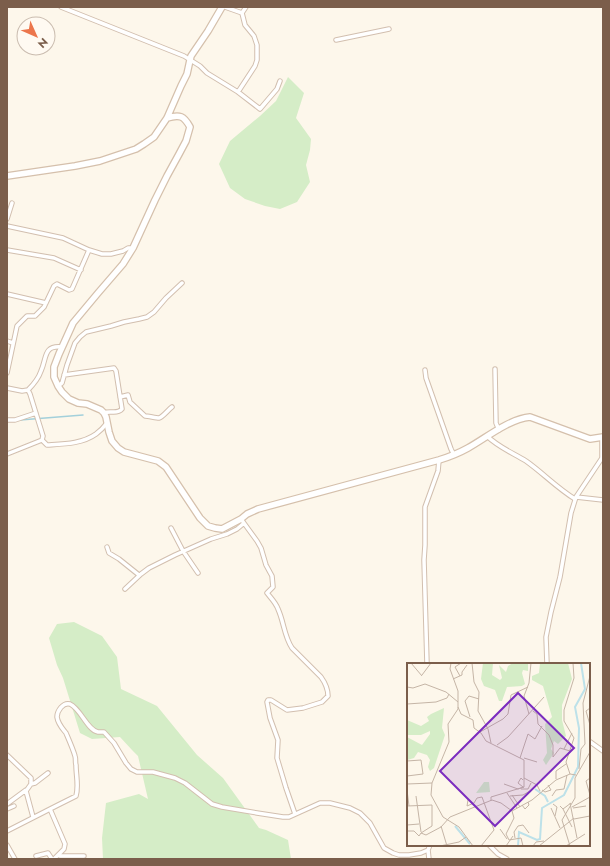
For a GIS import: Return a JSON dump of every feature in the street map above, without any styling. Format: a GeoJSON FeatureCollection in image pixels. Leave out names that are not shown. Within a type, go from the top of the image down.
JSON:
{"type":"FeatureCollection","features":[{"type":"Feature","properties":{"kind":"street"},"geometry":{"type":"LineString","coordinates":[[61,7],[190,60],[200,66],[207,73],[238,92],[260,109],[277,89],[280,81]]}},
{"type":"Feature","properties":{"kind":"street"},"geometry":{"type":"LineString","coordinates":[[7,176],[100,161],[136,149],[154,137],[167,118],[180,86],[187,74],[190,60],[194,51],[222,7]]}},
{"type":"Feature","properties":{"kind":"street"},"geometry":{"type":"LineString","coordinates":[[225,7],[242,13]]}},
{"type":"Feature","properties":{"kind":"street"},"geometry":{"type":"LineString","coordinates":[[242,13],[246,7]]}},
{"type":"Feature","properties":{"kind":"street"},"geometry":{"type":"LineString","coordinates":[[238,92],[256,66],[257,60],[257,45],[254,36],[246,25],[242,13]]}},
{"type":"Feature","properties":{"kind":"street"},"geometry":{"type":"LineString","coordinates":[[336,40],[389,29]]}},
{"type":"Feature","properties":{"kind":"street"},"geometry":{"type":"LineString","coordinates":[[167,118],[174,115],[182,116],[187,122],[190,127],[186,141],[167,176],[133,248],[123,264],[73,323],[54,367],[54,377],[62,392],[69,399],[78,403],[87,404],[101,410],[104,413],[108,422],[112,441],[118,448],[124,452],[158,461],[166,467],[200,518],[208,526],[222,529],[242,522]]}},
{"type":"Feature","properties":{"kind":"street"},"geometry":{"type":"LineString","coordinates":[[7,219],[12,203]]}},
{"type":"Feature","properties":{"kind":"street"},"geometry":{"type":"LineString","coordinates":[[7,226],[63,238],[89,250],[102,254],[123,252],[128,248],[133,248]]}},
{"type":"Feature","properties":{"kind":"street"},"geometry":{"type":"LineString","coordinates":[[7,250],[54,258],[81,270]]}},
{"type":"Feature","properties":{"kind":"street"},"geometry":{"type":"LineString","coordinates":[[7,373],[17,326],[27,316],[35,316],[44,307],[54,286],[57,284],[69,290],[72,289],[89,250]]}},
{"type":"Feature","properties":{"kind":"street"},"geometry":{"type":"LineString","coordinates":[[58,386],[62,382],[72,350],[80,337],[86,332],[147,317],[154,312],[182,283]]}},
{"type":"Feature","properties":{"kind":"street"},"geometry":{"type":"LineString","coordinates":[[7,294],[46,303]]}},
{"type":"Feature","properties":{"kind":"street"},"geometry":{"type":"LineString","coordinates":[[7,342],[13,343]]}},
{"type":"Feature","properties":{"kind":"street"},"geometry":{"type":"LineString","coordinates":[[7,388],[22,391],[28,390],[41,371],[47,352],[58,346],[62,347]]}},
{"type":"Feature","properties":{"kind":"street"},"geometry":{"type":"LineString","coordinates":[[64,375],[114,368],[116,371],[122,408],[116,413],[108,411],[104,413]]}},
{"type":"Feature","properties":{"kind":"street"},"geometry":{"type":"LineString","coordinates":[[495,369],[496,423],[498,430]]}},
{"type":"Feature","properties":{"kind":"street"},"geometry":{"type":"LineString","coordinates":[[425,370],[426,378],[450,449],[454,455]]}},
{"type":"Feature","properties":{"kind":"street"},"geometry":{"type":"LineString","coordinates":[[28,390],[43,436],[42,440],[46,445],[78,442],[92,437],[108,422]]}},
{"type":"Feature","properties":{"kind":"street"},"geometry":{"type":"LineString","coordinates":[[120,397],[128,395],[130,402],[145,416],[157,418],[172,407]]}},
{"type":"Feature","properties":{"kind":"street"},"geometry":{"type":"LineString","coordinates":[[7,420],[15,420],[36,413]]}},
{"type":"Feature","properties":{"kind":"street"},"geometry":{"type":"LineString","coordinates":[[125,589],[139,575],[149,568],[183,551],[237,529],[248,514],[258,509],[454,455],[468,449],[506,425],[523,418],[530,417],[590,439],[602,437],[602,458],[576,498],[571,513],[560,577],[546,637],[547,663]]}},
{"type":"Feature","properties":{"kind":"street"},"geometry":{"type":"LineString","coordinates":[[487,436],[493,442],[527,462],[562,490],[576,498],[603,500]]}},
{"type":"Feature","properties":{"kind":"street"},"geometry":{"type":"LineString","coordinates":[[7,454],[42,440]]}},
{"type":"Feature","properties":{"kind":"street"},"geometry":{"type":"LineString","coordinates":[[427,663],[424,560],[425,507],[438,471],[439,460]]}},
{"type":"Feature","properties":{"kind":"street"},"geometry":{"type":"LineString","coordinates":[[242,522],[261,548],[266,565],[272,576],[273,587],[267,593],[278,607],[285,634],[292,648],[321,677],[328,690],[328,696],[322,702],[303,708],[287,710],[271,700],[268,700],[267,702],[270,718],[278,740],[277,758],[295,814]]}},
{"type":"Feature","properties":{"kind":"street"},"geometry":{"type":"LineString","coordinates":[[171,528],[183,551],[198,573]]}},
{"type":"Feature","properties":{"kind":"street"},"geometry":{"type":"LineString","coordinates":[[107,547],[109,553],[139,575]]}},
{"type":"Feature","properties":{"kind":"street"},"geometry":{"type":"LineString","coordinates":[[7,831],[76,796],[78,784],[75,757],[66,733],[58,723],[57,716],[58,710],[62,706],[69,704],[79,712],[93,730],[97,732],[104,732],[114,743],[131,770],[137,772],[153,772],[175,778],[212,804],[257,813],[289,817],[320,803],[330,803],[350,808],[360,813],[370,823],[384,848],[393,853],[399,855],[409,855],[428,850]]}},
{"type":"Feature","properties":{"kind":"street"},"geometry":{"type":"LineString","coordinates":[[590,742],[603,752]]}},
{"type":"Feature","properties":{"kind":"street"},"geometry":{"type":"LineString","coordinates":[[7,756],[31,778],[31,784]]}},
{"type":"Feature","properties":{"kind":"street"},"geometry":{"type":"LineString","coordinates":[[7,804],[27,789],[31,784],[35,783],[48,773]]}},
{"type":"Feature","properties":{"kind":"street"},"geometry":{"type":"LineString","coordinates":[[27,789],[26,791],[33,817]]}},
{"type":"Feature","properties":{"kind":"street"},"geometry":{"type":"LineString","coordinates":[[7,809],[14,806]]}},
{"type":"Feature","properties":{"kind":"street"},"geometry":{"type":"LineString","coordinates":[[36,856],[48,853],[53,859],[64,848],[64,844],[50,809]]}},
{"type":"Feature","properties":{"kind":"street"},"geometry":{"type":"LineString","coordinates":[[7,845],[15,859]]}},
{"type":"Feature","properties":{"kind":"street"},"geometry":{"type":"LineString","coordinates":[[429,859],[428,850],[430,846]]}},
{"type":"Feature","properties":{"kind":"street"},"geometry":{"type":"LineString","coordinates":[[490,846],[498,854],[507,859]]}},
{"type":"Feature","properties":{"kind":"street"},"geometry":{"type":"LineString","coordinates":[[58,855],[84,856]]}},
{"type":"Feature","properties":{"kind":"green space"},"geometry":{"type":"Polygon","coordinates":[[[288,77],[304,93],[296,118],[311,139],[306,165],[310,182],[297,202],[280,209],[265,206],[245,199],[230,188],[219,164],[230,141],[276,101],[288,77]]]}},
{"type":"Feature","properties":{"kind":"green space"},"geometry":{"type":"Polygon","coordinates":[[[74,622],[102,636],[117,657],[121,689],[157,706],[197,755],[223,778],[259,828],[288,840],[291,859],[103,859],[102,838],[106,803],[139,794],[148,799],[138,756],[120,737],[92,739],[80,733],[49,638],[57,624],[74,622]]]}},
{"type":"Feature","properties":{"kind":"waterway"},"geometry":{"type":"LineString","coordinates":[[20,420],[83,415]]}}]}
